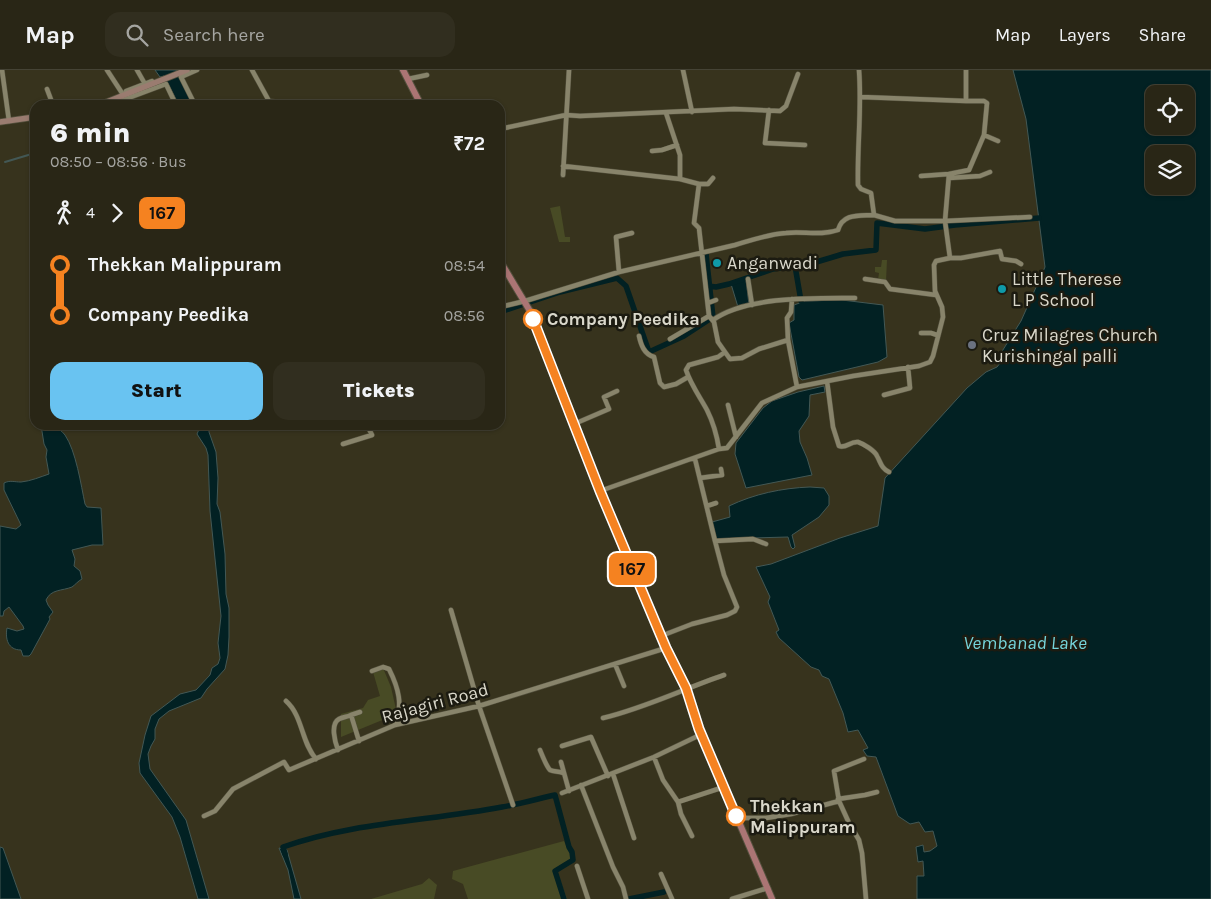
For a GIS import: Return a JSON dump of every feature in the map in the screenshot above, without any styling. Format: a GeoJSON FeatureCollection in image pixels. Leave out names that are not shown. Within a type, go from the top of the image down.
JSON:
{"type":"FeatureCollection","features":[{"type":"Feature","properties":{"kind":"main road"},"geometry":{"type":"LineString","coordinates":[[114,100],[187,70]]}},
{"type":"Feature","properties":{"kind":"main road"},"geometry":{"type":"LineString","coordinates":[[403,70],[418,100]]}},
{"type":"Feature","properties":{"kind":"main road"},"geometry":{"type":"LineString","coordinates":[[0,122],[30,117]]}},
{"type":"Feature","properties":{"kind":"main road"},"geometry":{"type":"LineString","coordinates":[[505,269],[526,304],[600,491],[666,648],[686,688],[702,734],[772,899]]}},
{"type":"Feature","properties":{"kind":"street"},"geometry":{"type":"LineString","coordinates":[[2,70],[9,121]]}},
{"type":"Feature","properties":{"kind":"street"},"geometry":{"type":"LineString","coordinates":[[107,70],[122,93]]}},
{"type":"Feature","properties":{"kind":"street"},"geometry":{"type":"LineString","coordinates":[[137,70],[145,84]]}},
{"type":"Feature","properties":{"kind":"street"},"geometry":{"type":"LineString","coordinates":[[193,100],[181,76],[197,70]]}},
{"type":"Feature","properties":{"kind":"street"},"geometry":{"type":"LineString","coordinates":[[252,70],[268,100]]}},
{"type":"Feature","properties":{"kind":"street"},"geometry":{"type":"LineString","coordinates":[[563,175],[569,70]]}},
{"type":"Feature","properties":{"kind":"street"},"geometry":{"type":"LineString","coordinates":[[683,70],[692,112]]}},
{"type":"Feature","properties":{"kind":"street"},"geometry":{"type":"LineString","coordinates":[[859,70],[861,97],[857,153],[858,185],[861,189],[872,193],[874,215]]}},
{"type":"Feature","properties":{"kind":"street"},"geometry":{"type":"LineString","coordinates":[[966,70],[966,101]]}},
{"type":"Feature","properties":{"kind":"street"},"geometry":{"type":"LineString","coordinates":[[505,128],[566,116],[734,109],[780,111],[785,108],[798,74]]}},
{"type":"Feature","properties":{"kind":"street"},"geometry":{"type":"LineString","coordinates":[[408,79],[427,75]]}},
{"type":"Feature","properties":{"kind":"street"},"geometry":{"type":"LineString","coordinates":[[103,100],[160,78]]}},
{"type":"Feature","properties":{"kind":"street"},"geometry":{"type":"LineString","coordinates":[[116,100],[166,84],[174,100]]}},
{"type":"Feature","properties":{"kind":"street"},"geometry":{"type":"LineString","coordinates":[[48,89],[51,100]]}},
{"type":"Feature","properties":{"kind":"street"},"geometry":{"type":"LineString","coordinates":[[861,97],[984,101],[986,103],[984,135],[969,170],[949,176]]}},
{"type":"Feature","properties":{"kind":"street"},"geometry":{"type":"LineString","coordinates":[[769,110],[765,143],[806,144]]}},
{"type":"Feature","properties":{"kind":"street"},"geometry":{"type":"LineString","coordinates":[[666,113],[680,155],[680,179]]}},
{"type":"Feature","properties":{"kind":"street"},"geometry":{"type":"LineString","coordinates":[[984,135],[998,141]]}},
{"type":"Feature","properties":{"kind":"street"},"geometry":{"type":"LineString","coordinates":[[652,151],[677,145]]}},
{"type":"Feature","properties":{"kind":"street"},"geometry":{"type":"LineString","coordinates":[[563,166],[680,179],[699,184],[708,184],[713,178]]}},
{"type":"Feature","properties":{"kind":"street"},"geometry":{"type":"LineString","coordinates":[[921,176],[980,176],[990,172]]}},
{"type":"Feature","properties":{"kind":"street"},"geometry":{"type":"LineString","coordinates":[[949,176],[946,224],[950,258]]}},
{"type":"Feature","properties":{"kind":"street"},"geometry":{"type":"LineString","coordinates":[[699,184],[694,220],[695,225],[699,228],[703,252],[709,316],[713,320],[718,342],[730,359],[742,358],[759,349],[788,340]]}},
{"type":"Feature","properties":{"kind":"street"},"geometry":{"type":"LineString","coordinates":[[505,306],[526,304],[619,272],[787,232],[830,233],[838,230],[841,221],[846,218],[874,215],[895,221],[946,224],[1030,217]]}},
{"type":"Feature","properties":{"kind":"street"},"geometry":{"type":"LineString","coordinates":[[619,272],[616,238],[632,233]]}},
{"type":"Feature","properties":{"kind":"street"},"geometry":{"type":"LineString","coordinates":[[600,491],[719,449],[727,448],[762,403],[798,387],[930,362],[942,317],[942,307],[936,295],[934,262],[1000,251],[1002,259],[1016,261],[1020,264]]}},
{"type":"Feature","properties":{"kind":"street"},"geometry":{"type":"LineString","coordinates":[[748,279],[752,305]]}},
{"type":"Feature","properties":{"kind":"street"},"geometry":{"type":"LineString","coordinates":[[865,279],[885,282],[890,289],[936,295]]}},
{"type":"Feature","properties":{"kind":"street"},"geometry":{"type":"LineString","coordinates":[[713,320],[727,313],[752,305],[795,299],[855,298]]}},
{"type":"Feature","properties":{"kind":"street"},"geometry":{"type":"LineString","coordinates":[[795,299],[787,318],[788,340],[798,387]]}},
{"type":"Feature","properties":{"kind":"street"},"geometry":{"type":"LineString","coordinates":[[708,303],[716,300]]}},
{"type":"Feature","properties":{"kind":"street"},"geometry":{"type":"LineString","coordinates":[[670,339],[709,316]]}},
{"type":"Feature","properties":{"kind":"street"},"geometry":{"type":"LineString","coordinates":[[920,333],[938,335]]}},
{"type":"Feature","properties":{"kind":"street"},"geometry":{"type":"LineString","coordinates":[[639,336],[648,355],[654,357],[660,383],[664,386],[676,384],[688,377]]}},
{"type":"Feature","properties":{"kind":"street"},"geometry":{"type":"LineString","coordinates":[[719,449],[717,436],[707,411],[686,370],[689,365],[718,357],[725,352]]}},
{"type":"Feature","properties":{"kind":"street"},"geometry":{"type":"LineString","coordinates":[[884,395],[910,388],[908,367]]}},
{"type":"Feature","properties":{"kind":"street"},"geometry":{"type":"LineString","coordinates":[[827,381],[839,446],[844,447],[854,442],[860,443],[877,455],[881,466],[888,472]]}},
{"type":"Feature","properties":{"kind":"street"},"geometry":{"type":"LineString","coordinates":[[574,424],[609,409],[604,397],[617,391]]}},
{"type":"Feature","properties":{"kind":"street"},"geometry":{"type":"LineString","coordinates":[[728,405],[736,437]]}},
{"type":"Feature","properties":{"kind":"street"},"geometry":{"type":"LineString","coordinates":[[343,444],[372,435],[370,430]]}},
{"type":"Feature","properties":{"kind":"street"},"geometry":{"type":"LineString","coordinates":[[661,636],[692,624],[727,615],[735,611],[737,607],[724,575],[695,459]]}},
{"type":"Feature","properties":{"kind":"street"},"geometry":{"type":"LineString","coordinates":[[700,478],[722,475],[721,469]]}},
{"type":"Feature","properties":{"kind":"street"},"geometry":{"type":"LineString","coordinates":[[706,506],[716,503]]}},
{"type":"Feature","properties":{"kind":"street"},"geometry":{"type":"LineString","coordinates":[[715,541],[753,539],[766,544]]}},
{"type":"Feature","properties":{"kind":"street"},"geometry":{"type":"LineString","coordinates":[[451,610],[479,706],[513,804]]}},
{"type":"Feature","properties":{"kind":"street","name":"Rajagiri Road"},"geometry":{"type":"LineString","coordinates":[[204,816],[215,811],[233,789],[284,762],[289,770],[395,725],[479,706],[666,648]]}},
{"type":"Feature","properties":{"kind":"street"},"geometry":{"type":"LineString","coordinates":[[615,664],[624,686]]}},
{"type":"Feature","properties":{"kind":"street"},"geometry":{"type":"LineString","coordinates":[[372,671],[383,667],[389,669],[394,679],[400,711],[395,725]]}},
{"type":"Feature","properties":{"kind":"street"},"geometry":{"type":"LineString","coordinates":[[603,718],[642,707],[686,688],[724,675]]}},
{"type":"Feature","properties":{"kind":"street"},"geometry":{"type":"LineString","coordinates":[[286,701],[292,706],[305,741],[316,759]]}},
{"type":"Feature","properties":{"kind":"street"},"geometry":{"type":"LineString","coordinates":[[338,750],[334,730],[336,722],[360,712]]}},
{"type":"Feature","properties":{"kind":"street"},"geometry":{"type":"LineString","coordinates":[[351,715],[359,740]]}},
{"type":"Feature","properties":{"kind":"street"},"geometry":{"type":"LineString","coordinates":[[562,793],[654,757],[702,734]]}},
{"type":"Feature","properties":{"kind":"street"},"geometry":{"type":"LineString","coordinates":[[562,746],[591,737],[610,775],[634,838]]}},
{"type":"Feature","properties":{"kind":"street"},"geometry":{"type":"LineString","coordinates":[[540,750],[546,759],[548,768],[552,771],[563,773]]}},
{"type":"Feature","properties":{"kind":"street"},"geometry":{"type":"LineString","coordinates":[[654,757],[663,780],[678,802],[681,814],[692,836]]}},
{"type":"Feature","properties":{"kind":"street"},"geometry":{"type":"LineString","coordinates":[[864,759],[834,771],[839,800],[859,840],[862,852],[866,899]]}},
{"type":"Feature","properties":{"kind":"street"},"geometry":{"type":"LineString","coordinates":[[561,762],[569,791]]}},
{"type":"Feature","properties":{"kind":"street"},"geometry":{"type":"LineString","coordinates":[[581,785],[612,867],[623,887],[625,899]]}},
{"type":"Feature","properties":{"kind":"street"},"geometry":{"type":"LineString","coordinates":[[678,802],[724,787]]}},
{"type":"Feature","properties":{"kind":"street"},"geometry":{"type":"LineString","coordinates":[[737,818],[766,818],[791,814],[839,800],[877,792]]}},
{"type":"Feature","properties":{"kind":"street"},"geometry":{"type":"LineString","coordinates":[[577,866],[588,899]]}},
{"type":"Feature","properties":{"kind":"street"},"geometry":{"type":"LineString","coordinates":[[661,874],[672,899]]}},
{"type":"Feature","properties":{"kind":"street"},"geometry":{"type":"LineString","coordinates":[[732,899],[768,888]]}},
{"type":"Feature","properties":{"kind":"green space"},"geometry":{"type":"Polygon","coordinates":[[[560,206],[565,237],[570,237],[570,242],[559,242],[550,208],[560,206]]]}},
{"type":"Feature","properties":{"kind":"green space"},"geometry":{"type":"Polygon","coordinates":[[[882,260],[887,260],[886,281],[878,280],[879,273],[875,272],[875,267],[881,267],[882,260]]]}},
{"type":"Feature","properties":{"kind":"green space"},"geometry":{"type":"Polygon","coordinates":[[[383,668],[391,687],[397,714],[341,737],[341,714],[363,708],[368,700],[380,696],[373,672],[383,668]]]}},
{"type":"Feature","properties":{"kind":"green space"},"geometry":{"type":"Polygon","coordinates":[[[564,841],[571,856],[570,859],[556,868],[567,899],[468,899],[463,884],[452,879],[453,871],[564,841]]]}},
{"type":"Feature","properties":{"kind":"green space"},"geometry":{"type":"Polygon","coordinates":[[[429,878],[437,885],[434,899],[371,899],[422,884],[429,878]]]}},
{"type":"Feature","properties":{"kind":"water"},"geometry":{"type":"Polygon","coordinates":[[[155,70],[176,70],[191,100],[176,100],[164,76],[160,77],[155,70]]]}},
{"type":"Feature","properties":{"kind":"water","name":"Vembanad Lake"},"geometry":{"type":"Polygon","coordinates":[[[1013,70],[1211,70],[1211,899],[917,899],[917,876],[924,876],[923,861],[918,862],[916,847],[923,845],[924,852],[930,851],[937,846],[933,831],[925,832],[919,822],[910,824],[898,816],[876,757],[867,756],[863,750],[868,748],[858,730],[848,732],[843,713],[829,679],[822,676],[819,670],[811,667],[779,638],[776,632],[779,630],[768,602],[770,597],[756,567],[771,564],[878,526],[885,478],[967,388],[986,372],[997,367],[1004,358],[1001,353],[1021,321],[1045,267],[1026,119],[1013,70]]]}},
{"type":"Feature","properties":{"kind":"water"},"geometry":{"type":"Polygon","coordinates":[[[746,279],[749,305],[738,307],[731,284],[746,279]]]}},
{"type":"Feature","properties":{"kind":"water"},"geometry":{"type":"Polygon","coordinates":[[[842,300],[883,305],[887,357],[878,362],[802,380],[799,377],[789,323],[794,320],[794,305],[805,301],[842,300]]]}},
{"type":"Feature","properties":{"kind":"water"},"geometry":{"type":"Polygon","coordinates":[[[824,386],[825,392],[810,395],[809,416],[799,431],[800,442],[812,475],[746,488],[735,454],[736,443],[763,408],[772,401],[824,386]]]}},
{"type":"Feature","properties":{"kind":"water"},"geometry":{"type":"Polygon","coordinates":[[[42,430],[60,430],[65,435],[78,468],[85,504],[87,507],[101,508],[103,545],[92,545],[72,550],[75,559],[74,566],[80,571],[82,579],[72,587],[54,592],[48,596],[46,600],[53,612],[31,654],[23,656],[21,650],[10,646],[6,632],[7,628],[17,631],[24,629],[23,626],[9,607],[4,611],[3,616],[0,616],[0,526],[16,529],[21,525],[4,490],[4,483],[10,481],[21,482],[49,474],[46,457],[47,450],[42,430]]]}},
{"type":"Feature","properties":{"kind":"water"},"geometry":{"type":"Polygon","coordinates":[[[199,430],[209,430],[216,452],[217,504],[220,512],[225,554],[226,594],[229,608],[228,655],[225,669],[201,698],[169,711],[159,719],[155,729],[155,739],[148,754],[150,769],[186,820],[209,899],[198,899],[180,837],[172,817],[140,773],[139,763],[151,716],[180,694],[196,690],[210,675],[212,668],[218,664],[220,658],[218,643],[221,616],[210,511],[208,455],[197,434],[199,430]]]}},
{"type":"Feature","properties":{"kind":"water"},"geometry":{"type":"Polygon","coordinates":[[[810,487],[824,488],[829,496],[829,505],[819,517],[792,535],[795,547],[793,549],[788,537],[715,539],[712,522],[730,517],[729,506],[768,492],[810,487]]]}},
{"type":"Feature","properties":{"kind":"water"},"geometry":{"type":"Polygon","coordinates":[[[0,847],[3,848],[21,899],[0,899],[0,847]]]}},
{"type":"Feature","properties":{"kind":"water"},"geometry":{"type":"Polygon","coordinates":[[[279,848],[287,850],[301,899],[294,899],[288,870],[279,848]]]}},
{"type":"Feature","properties":{"kind":"waterway"},"geometry":{"type":"LineString","coordinates":[[5,162],[30,154]]}},
{"type":"Feature","properties":{"kind":"waterway"},"geometry":{"type":"LineString","coordinates":[[708,286],[716,287],[729,284],[773,269],[813,263],[843,254],[876,250],[877,223],[925,229],[1039,218]]}},
{"type":"Feature","properties":{"kind":"waterway"},"geometry":{"type":"LineString","coordinates":[[505,310],[560,292],[617,278],[626,286],[649,352],[684,336],[713,317],[706,254]]}},
{"type":"Feature","properties":{"kind":"waterway"},"geometry":{"type":"LineString","coordinates":[[795,266],[801,301]]}},
{"type":"Feature","properties":{"kind":"waterway"},"geometry":{"type":"LineString","coordinates":[[285,854],[283,847],[337,832],[475,812],[555,795],[573,860],[555,871],[564,899]]}},
{"type":"Feature","properties":{"kind":"waterway"},"geometry":{"type":"LineString","coordinates":[[629,899],[664,892]]}},
{"type":"Feature","properties":{"kind":"bus line","name":"167"},"geometry":{"type":"LineString","coordinates":[[533,319],[600,491],[666,648],[686,688],[699,729],[736,816]]}},
{"type":"Feature","properties":{"kind":"place","name":"Anganwadi"},"geometry":{"type":"Point","coordinates":[717,263]}},
{"type":"Feature","properties":{"kind":"place","name":"Little Therese L P School"},"geometry":{"type":"Point","coordinates":[1002,289]}},
{"type":"Feature","properties":{"kind":"place","name":"Company Peedika"},"geometry":{"type":"Point","coordinates":[533,319]}},
{"type":"Feature","properties":{"kind":"place","name":"Cruz Milagres Church Kurishingal palli"},"geometry":{"type":"Point","coordinates":[972,345]}},
{"type":"Feature","properties":{"kind":"place","name":"Thekkan Malippuram"},"geometry":{"type":"Point","coordinates":[736,816]}}]}
